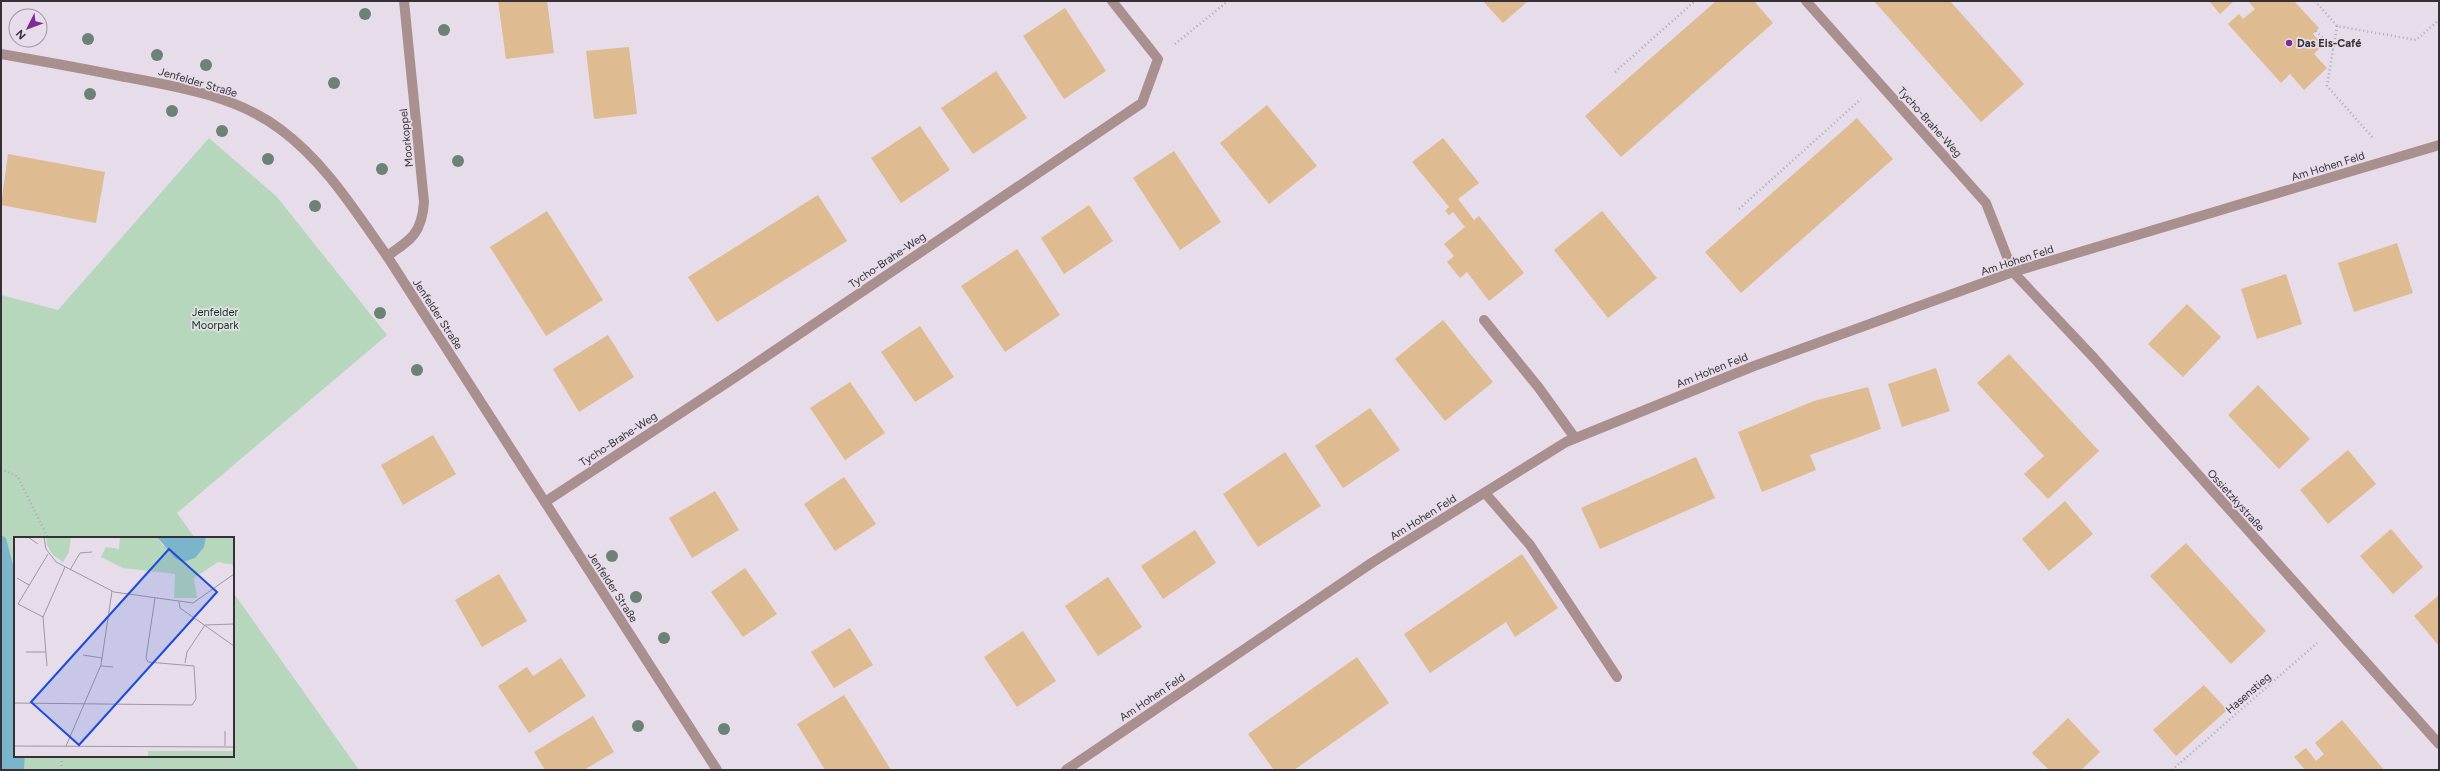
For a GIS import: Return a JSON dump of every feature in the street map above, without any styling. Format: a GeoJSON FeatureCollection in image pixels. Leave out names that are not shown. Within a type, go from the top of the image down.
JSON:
{"type":"FeatureCollection","features":[{"type":"Feature","properties":{"kind":"street","name":"Moorkoppel"},"geometry":{"type":"LineString","coordinates":[[387,256],[408,242],[416,233],[424,214],[404,1]]}},
{"type":"Feature","properties":{"kind":"street"},"geometry":{"type":"LineString","coordinates":[[1112,1],[1158,59]]}},
{"type":"Feature","properties":{"kind":"street","name":"Tycho-Brahe-Weg"},"geometry":{"type":"LineString","coordinates":[[1806,1],[1986,203],[2013,272]]}},
{"type":"Feature","properties":{"kind":"street","name":"Jenfelder Straße"},"geometry":{"type":"LineString","coordinates":[[1,54],[182,88],[235,104],[263,117],[280,129],[312,158],[332,180],[387,256],[717,770]]}},
{"type":"Feature","properties":{"kind":"street","name":"Tycho-Brahe-Weg"},"geometry":{"type":"LineString","coordinates":[[544,502],[734,378],[1142,103],[1158,59]]}},
{"type":"Feature","properties":{"kind":"street","name":"Am Hohen Feld"},"geometry":{"type":"LineString","coordinates":[[1066,770],[1373,562],[1575,438],[1754,366],[2013,272],[2439,145]]}},
{"type":"Feature","properties":{"kind":"street","name":"Ossietzkystraße"},"geometry":{"type":"LineString","coordinates":[[2013,272],[2094,358],[2439,744]]}},
{"type":"Feature","properties":{"kind":"street"},"geometry":{"type":"LineString","coordinates":[[1484,320],[1539,388],[1575,438]]}},
{"type":"Feature","properties":{"kind":"street"},"geometry":{"type":"LineString","coordinates":[[1485,493],[1530,545],[1617,677]]}},
{"type":"Feature","properties":{"kind":"path"},"geometry":{"type":"LineString","coordinates":[[1158,59],[1228,1]]}},
{"type":"Feature","properties":{"kind":"path"},"geometry":{"type":"LineString","coordinates":[[1615,72],[1694,1]]}},
{"type":"Feature","properties":{"kind":"path"},"geometry":{"type":"LineString","coordinates":[[2315,1],[2337,26],[2416,40],[2439,20]]}},
{"type":"Feature","properties":{"kind":"path"},"geometry":{"type":"LineString","coordinates":[[2337,26],[2328,86],[2391,159]]}},
{"type":"Feature","properties":{"kind":"path"},"geometry":{"type":"LineString","coordinates":[[2316,31],[2334,51]]}},
{"type":"Feature","properties":{"kind":"path"},"geometry":{"type":"LineString","coordinates":[[1739,210],[1879,83]]}},
{"type":"Feature","properties":{"kind":"path"},"geometry":{"type":"LineString","coordinates":[[1,469],[18,478],[48,537]]}},
{"type":"Feature","properties":{"kind":"path","name":"Hasenstieg"},"geometry":{"type":"LineString","coordinates":[[2172,770],[2334,628]]}},
{"type":"Feature","properties":{"kind":"path"},"geometry":{"type":"LineString","coordinates":[[61,770],[62,757]]}},
{"type":"Feature","properties":{"kind":"green space","name":"Jenfelder Moorpark"},"geometry":{"type":"Polygon","coordinates":[[[209,138],[277,197],[387,335],[177,513],[194,537],[14,537],[14,568],[6,538],[1,535],[1,295],[58,310],[209,138]]]}},
{"type":"Feature","properties":{"kind":"green space"},"geometry":{"type":"Polygon","coordinates":[[[234,593],[359,770],[24,770],[25,757],[234,757],[234,593]]]}},
{"type":"Feature","properties":{"kind":"water"},"geometry":{"type":"Polygon","coordinates":[[[1,535],[6,538],[14,568],[14,757],[25,757],[24,770],[1,770],[1,535]]]}},
{"type":"Feature","properties":{"kind":"building"},"geometry":{"type":"Polygon","coordinates":[[[498,1],[547,1],[554,53],[506,59],[498,1]]]}},
{"type":"Feature","properties":{"kind":"building"},"geometry":{"type":"Polygon","coordinates":[[[1483,1],[1528,1],[1503,23],[1483,1]]]}},
{"type":"Feature","properties":{"kind":"building"},"geometry":{"type":"Polygon","coordinates":[[[1716,1],[1754,1],[1773,23],[1621,157],[1585,116],[1716,1]]]}},
{"type":"Feature","properties":{"kind":"building"},"geometry":{"type":"Polygon","coordinates":[[[1874,1],[1950,1],[2024,84],[1981,122],[1874,1]]]}},
{"type":"Feature","properties":{"kind":"building"},"geometry":{"type":"Polygon","coordinates":[[[2209,1],[2234,1],[2220,14],[2209,1]]]}},
{"type":"Feature","properties":{"kind":"building"},"geometry":{"type":"Polygon","coordinates":[[[2248,1],[2294,1],[2319,28],[2313,34],[2323,45],[2314,54],[2327,68],[2304,90],[2290,74],[2281,83],[2228,24],[2239,14],[2243,19],[2255,9],[2248,1]]]}},
{"type":"Feature","properties":{"kind":"building"},"geometry":{"type":"Polygon","coordinates":[[[1065,8],[1106,71],[1064,99],[1023,36],[1065,8]]]}},
{"type":"Feature","properties":{"kind":"building"},"geometry":{"type":"Polygon","coordinates":[[[629,47],[637,114],[594,119],[586,51],[629,47]]]}},
{"type":"Feature","properties":{"kind":"building"},"geometry":{"type":"Polygon","coordinates":[[[996,71],[1027,118],[973,154],[941,108],[996,71]]]}},
{"type":"Feature","properties":{"kind":"building"},"geometry":{"type":"Polygon","coordinates":[[[1267,105],[1317,166],[1269,204],[1220,143],[1267,105]]]}},
{"type":"Feature","properties":{"kind":"building"},"geometry":{"type":"Polygon","coordinates":[[[1857,118],[1893,159],[1741,293],[1705,252],[1857,118]]]}},
{"type":"Feature","properties":{"kind":"building"},"geometry":{"type":"Polygon","coordinates":[[[920,126],[950,170],[901,203],[871,158],[920,126]]]}},
{"type":"Feature","properties":{"kind":"building"},"geometry":{"type":"Polygon","coordinates":[[[1443,138],[1479,183],[1458,199],[1474,220],[1479,216],[1524,273],[1489,301],[1467,272],[1460,278],[1447,262],[1454,256],[1444,244],[1465,227],[1453,212],[1449,215],[1445,211],[1449,207],[1412,162],[1443,138]]]}},
{"type":"Feature","properties":{"kind":"building"},"geometry":{"type":"Polygon","coordinates":[[[1174,151],[1221,222],[1180,250],[1133,178],[1174,151]]]}},
{"type":"Feature","properties":{"kind":"building"},"geometry":{"type":"Polygon","coordinates":[[[8,154],[105,172],[96,223],[1,205],[8,154]]]}},
{"type":"Feature","properties":{"kind":"building"},"geometry":{"type":"Polygon","coordinates":[[[818,195],[847,241],[717,322],[688,277],[818,195]]]}},
{"type":"Feature","properties":{"kind":"building"},"geometry":{"type":"Polygon","coordinates":[[[1089,205],[1113,241],[1064,274],[1041,238],[1089,205]]]}},
{"type":"Feature","properties":{"kind":"building"},"geometry":{"type":"Polygon","coordinates":[[[547,211],[603,300],[546,336],[490,247],[547,211]]]}},
{"type":"Feature","properties":{"kind":"building"},"geometry":{"type":"Polygon","coordinates":[[[1602,211],[1657,278],[1608,318],[1554,250],[1602,211]]]}},
{"type":"Feature","properties":{"kind":"building"},"geometry":{"type":"Polygon","coordinates":[[[2397,243],[2413,293],[2354,312],[2338,263],[2397,243]]]}},
{"type":"Feature","properties":{"kind":"building"},"geometry":{"type":"Polygon","coordinates":[[[1017,249],[1060,315],[1005,352],[961,286],[1017,249]]]}},
{"type":"Feature","properties":{"kind":"building"},"geometry":{"type":"Polygon","coordinates":[[[2286,274],[2302,324],[2257,339],[2241,289],[2286,274]]]}},
{"type":"Feature","properties":{"kind":"building"},"geometry":{"type":"Polygon","coordinates":[[[2187,304],[2221,337],[2183,377],[2148,344],[2187,304]]]}},
{"type":"Feature","properties":{"kind":"building"},"geometry":{"type":"Polygon","coordinates":[[[1443,320],[1493,382],[1445,421],[1395,359],[1443,320]]]}},
{"type":"Feature","properties":{"kind":"building"},"geometry":{"type":"Polygon","coordinates":[[[920,326],[954,377],[915,402],[881,352],[920,326]]]}},
{"type":"Feature","properties":{"kind":"building"},"geometry":{"type":"Polygon","coordinates":[[[608,335],[634,377],[579,412],[553,369],[608,335]]]}},
{"type":"Feature","properties":{"kind":"building"},"geometry":{"type":"Polygon","coordinates":[[[2009,354],[2099,451],[2048,499],[2024,474],[2044,456],[1977,383],[2009,354]]]}},
{"type":"Feature","properties":{"kind":"building"},"geometry":{"type":"Polygon","coordinates":[[[1936,368],[1950,411],[1902,427],[1888,384],[1936,368]]]}},
{"type":"Feature","properties":{"kind":"building"},"geometry":{"type":"Polygon","coordinates":[[[850,382],[885,433],[845,460],[810,408],[850,382]]]}},
{"type":"Feature","properties":{"kind":"building"},"geometry":{"type":"Polygon","coordinates":[[[2258,385],[2310,439],[2279,469],[2228,415],[2258,385]]]}},
{"type":"Feature","properties":{"kind":"building"},"geometry":{"type":"Polygon","coordinates":[[[1868,387],[1881,429],[1810,455],[1816,470],[1762,492],[1738,432],[1814,401],[1868,387]]]}},
{"type":"Feature","properties":{"kind":"building"},"geometry":{"type":"Polygon","coordinates":[[[1370,408],[1400,450],[1343,488],[1315,446],[1370,408]]]}},
{"type":"Feature","properties":{"kind":"building"},"geometry":{"type":"Polygon","coordinates":[[[433,435],[456,474],[403,505],[381,465],[433,435]]]}},
{"type":"Feature","properties":{"kind":"building"},"geometry":{"type":"Polygon","coordinates":[[[2348,450],[2376,484],[2328,524],[2300,490],[2348,450]]]}},
{"type":"Feature","properties":{"kind":"building"},"geometry":{"type":"Polygon","coordinates":[[[1285,452],[1321,506],[1258,547],[1223,494],[1285,452]]]}},
{"type":"Feature","properties":{"kind":"building"},"geometry":{"type":"Polygon","coordinates":[[[1696,457],[1715,498],[1600,549],[1581,508],[1696,457]]]}},
{"type":"Feature","properties":{"kind":"building"},"geometry":{"type":"Polygon","coordinates":[[[844,477],[876,524],[835,551],[804,504],[844,477]]]}},
{"type":"Feature","properties":{"kind":"building"},"geometry":{"type":"Polygon","coordinates":[[[715,491],[739,530],[692,558],[669,518],[715,491]]]}},
{"type":"Feature","properties":{"kind":"building"},"geometry":{"type":"Polygon","coordinates":[[[2065,501],[2093,534],[2049,571],[2022,539],[2065,501]]]}},
{"type":"Feature","properties":{"kind":"building"},"geometry":{"type":"Polygon","coordinates":[[[2391,529],[2423,567],[2393,594],[2360,556],[2391,529]]]}},
{"type":"Feature","properties":{"kind":"building"},"geometry":{"type":"Polygon","coordinates":[[[1195,530],[1216,563],[1163,599],[1141,566],[1195,530]]]}},
{"type":"Feature","properties":{"kind":"building"},"geometry":{"type":"Polygon","coordinates":[[[2186,543],[2266,631],[2231,664],[2150,576],[2186,543]]]}},
{"type":"Feature","properties":{"kind":"building"},"geometry":{"type":"Polygon","coordinates":[[[1522,554],[1558,608],[1515,637],[1506,622],[1430,673],[1404,634],[1522,554]]]}},
{"type":"Feature","properties":{"kind":"building"},"geometry":{"type":"Polygon","coordinates":[[[745,568],[777,614],[743,637],[711,592],[745,568]]]}},
{"type":"Feature","properties":{"kind":"building"},"geometry":{"type":"Polygon","coordinates":[[[499,574],[527,621],[482,647],[455,600],[499,574]]]}},
{"type":"Feature","properties":{"kind":"building"},"geometry":{"type":"Polygon","coordinates":[[[1108,577],[1142,627],[1098,656],[1065,606],[1108,577]]]}},
{"type":"Feature","properties":{"kind":"building"},"geometry":{"type":"Polygon","coordinates":[[[2439,595],[2439,646],[2414,616],[2439,595]]]}},
{"type":"Feature","properties":{"kind":"building"},"geometry":{"type":"Polygon","coordinates":[[[850,628],[873,665],[834,688],[811,652],[850,628]]]}},
{"type":"Feature","properties":{"kind":"building"},"geometry":{"type":"Polygon","coordinates":[[[1023,631],[1056,681],[1017,707],[984,657],[1023,631]]]}},
{"type":"Feature","properties":{"kind":"building"},"geometry":{"type":"Polygon","coordinates":[[[1357,657],[1389,703],[1294,770],[1274,770],[1248,734],[1357,657]]]}},
{"type":"Feature","properties":{"kind":"building"},"geometry":{"type":"Polygon","coordinates":[[[561,658],[586,696],[529,733],[498,686],[527,667],[533,676],[561,658]]]}},
{"type":"Feature","properties":{"kind":"building"},"geometry":{"type":"Polygon","coordinates":[[[2204,685],[2227,710],[2176,756],[2153,730],[2204,685]]]}},
{"type":"Feature","properties":{"kind":"building"},"geometry":{"type":"Polygon","coordinates":[[[844,695],[891,770],[825,770],[797,724],[844,695]]]}},
{"type":"Feature","properties":{"kind":"building"},"geometry":{"type":"Polygon","coordinates":[[[593,716],[614,752],[584,770],[545,770],[534,752],[593,716]]]}},
{"type":"Feature","properties":{"kind":"building"},"geometry":{"type":"Polygon","coordinates":[[[2068,718],[2100,752],[2081,770],[2049,770],[2032,753],[2068,718]]]}},
{"type":"Feature","properties":{"kind":"building"},"geometry":{"type":"Polygon","coordinates":[[[2342,720],[2384,770],[2305,770],[2294,757],[2306,748],[2316,761],[2324,754],[2315,743],[2342,720]]]}},
{"type":"Feature","properties":{"kind":"place","name":"Das Eis-Café"},"geometry":{"type":"Point","coordinates":[2289,43]}}]}
